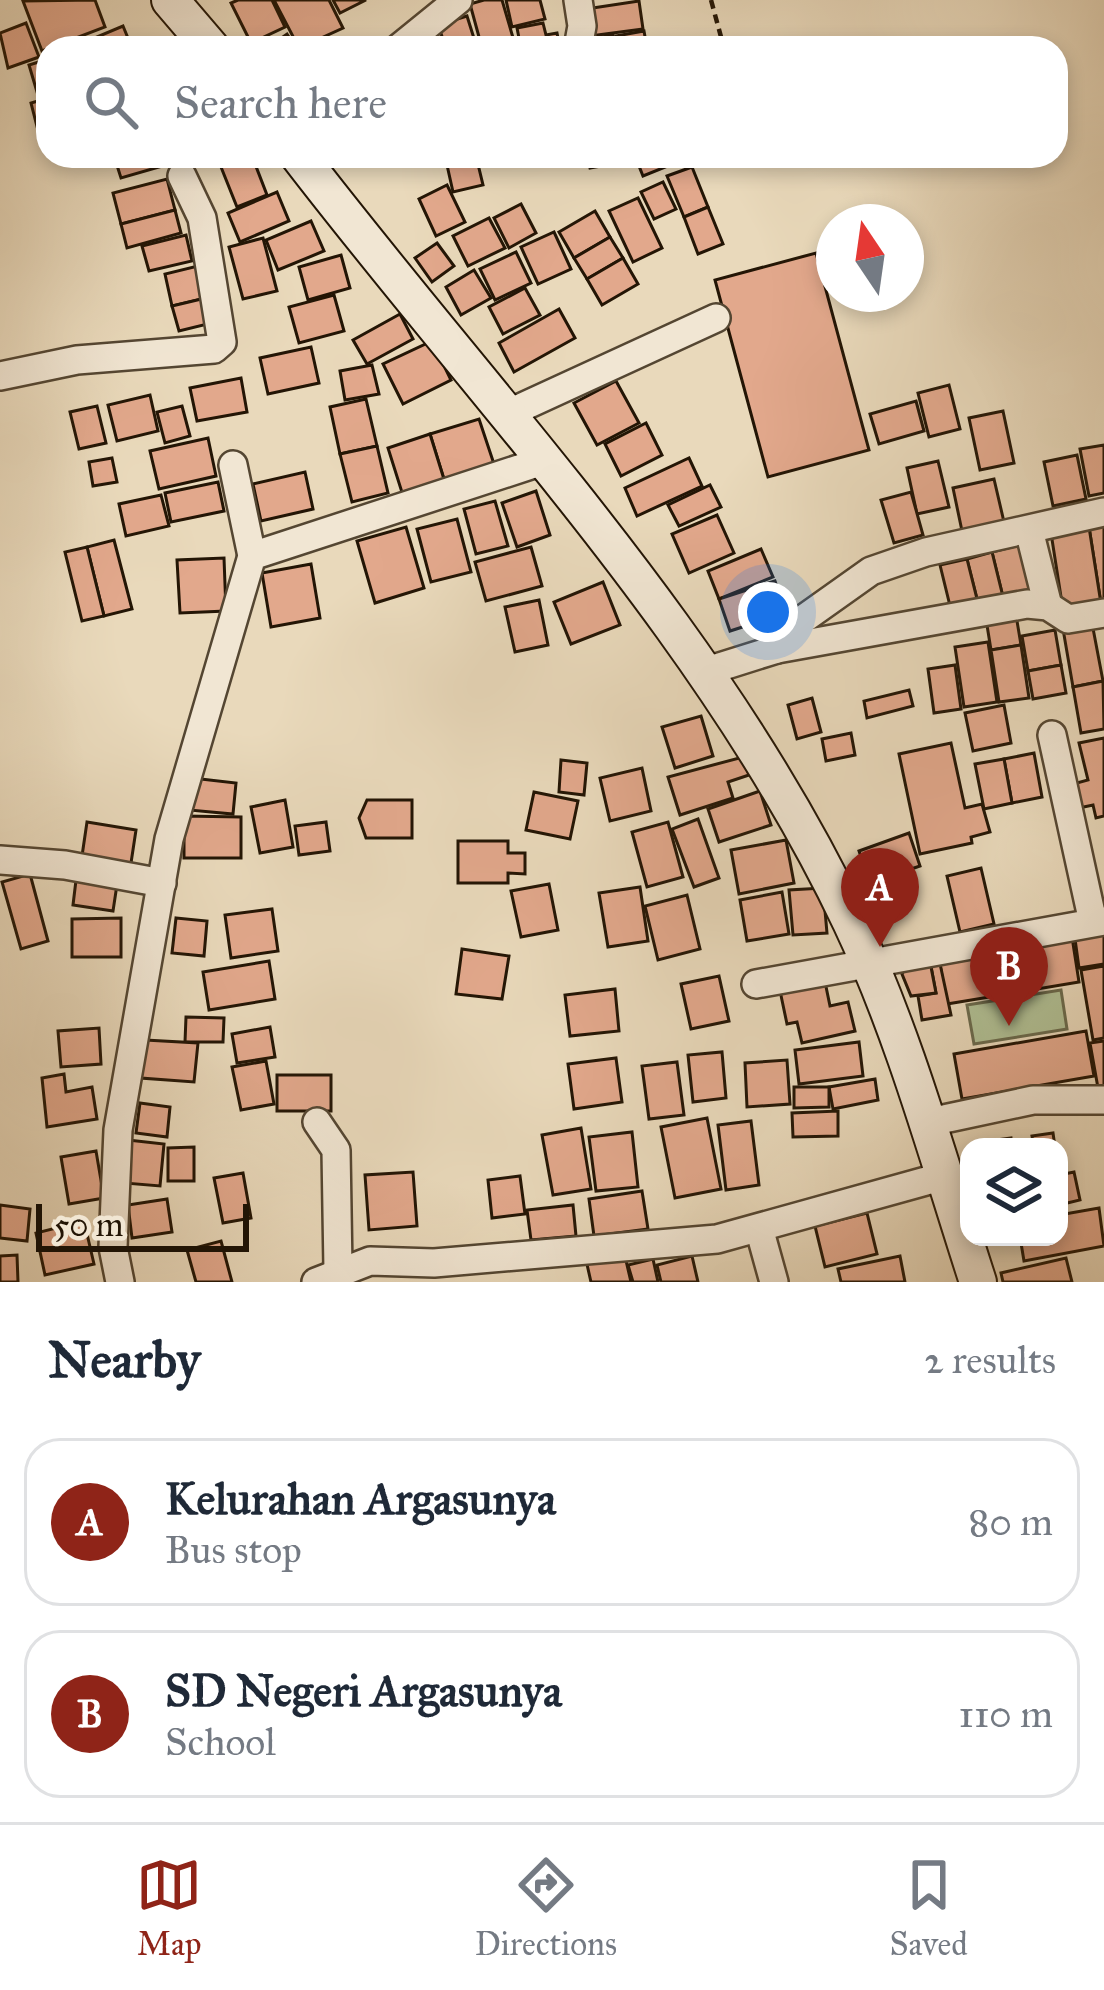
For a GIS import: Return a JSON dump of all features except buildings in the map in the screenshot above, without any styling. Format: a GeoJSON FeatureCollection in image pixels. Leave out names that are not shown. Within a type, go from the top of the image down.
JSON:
{"type":"FeatureCollection","features":[{"type":"Feature","properties":{"kind":"street"},"geometry":{"type":"LineString","coordinates":[[170,0],[201,36]]}},
{"type":"Feature","properties":{"kind":"street"},"geometry":{"type":"LineString","coordinates":[[414,36],[458,0]]}},
{"type":"Feature","properties":{"kind":"street"},"geometry":{"type":"LineString","coordinates":[[578,0],[580,36]]}},
{"type":"Feature","properties":{"kind":"street"},"geometry":{"type":"LineString","coordinates":[[309,168],[707,671],[836,892],[868,962],[978,1282]]}},
{"type":"Feature","properties":{"kind":"street"},"geometry":{"type":"LineString","coordinates":[[0,376],[77,360],[214,350],[222,342],[202,218],[182,176]]}},
{"type":"Feature","properties":{"kind":"street"},"geometry":{"type":"LineString","coordinates":[[507,414],[716,318]]}},
{"type":"Feature","properties":{"kind":"street"},"geometry":{"type":"LineString","coordinates":[[252,556],[543,461]]}},
{"type":"Feature","properties":{"kind":"street"},"geometry":{"type":"LineString","coordinates":[[119,1282],[113,1247],[118,1130],[170,839],[252,556],[232,465]]}},
{"type":"Feature","properties":{"kind":"street"},"geometry":{"type":"LineString","coordinates":[[777,649],[802,620],[871,571],[926,552],[1104,512]]}},
{"type":"Feature","properties":{"kind":"street"},"geometry":{"type":"LineString","coordinates":[[1029,530],[1048,606]]}},
{"type":"Feature","properties":{"kind":"street"},"geometry":{"type":"LineString","coordinates":[[707,671],[777,649],[1027,604],[1048,606],[1068,619],[1104,614]]}},
{"type":"Feature","properties":{"kind":"street"},"geometry":{"type":"LineString","coordinates":[[757,984],[1099,922],[1052,735]]}},
{"type":"Feature","properties":{"kind":"street"},"geometry":{"type":"LineString","coordinates":[[13,860],[162,884]]}},
{"type":"Feature","properties":{"kind":"street"},"geometry":{"type":"LineString","coordinates":[[926,1123],[1033,1100],[1104,1100]]}},
{"type":"Feature","properties":{"kind":"street"},"geometry":{"type":"LineString","coordinates":[[316,1122],[336,1150],[327,1276],[370,1261],[434,1263],[717,1239],[944,1176]]}},
{"type":"Feature","properties":{"kind":"street"},"geometry":{"type":"LineString","coordinates":[[759,1228],[774,1282]]}},
{"type":"Feature","properties":{"kind":"path"},"geometry":{"type":"LineString","coordinates":[[711,0],[721,36]]}},
{"type":"Feature","properties":{"kind":"green space"},"geometry":{"type":"Polygon","coordinates":[[[1061,990],[1067,1029],[974,1044],[967,1005],[1061,990]]]}},
{"type":"Feature","properties":{"kind":"place","name":"Kelurahan Argasunya"},"geometry":{"type":"Point","coordinates":[880,947]}},
{"type":"Feature","properties":{"kind":"place","name":"SD Negeri Argasunya"},"geometry":{"type":"Point","coordinates":[1009,1026]}}]}
